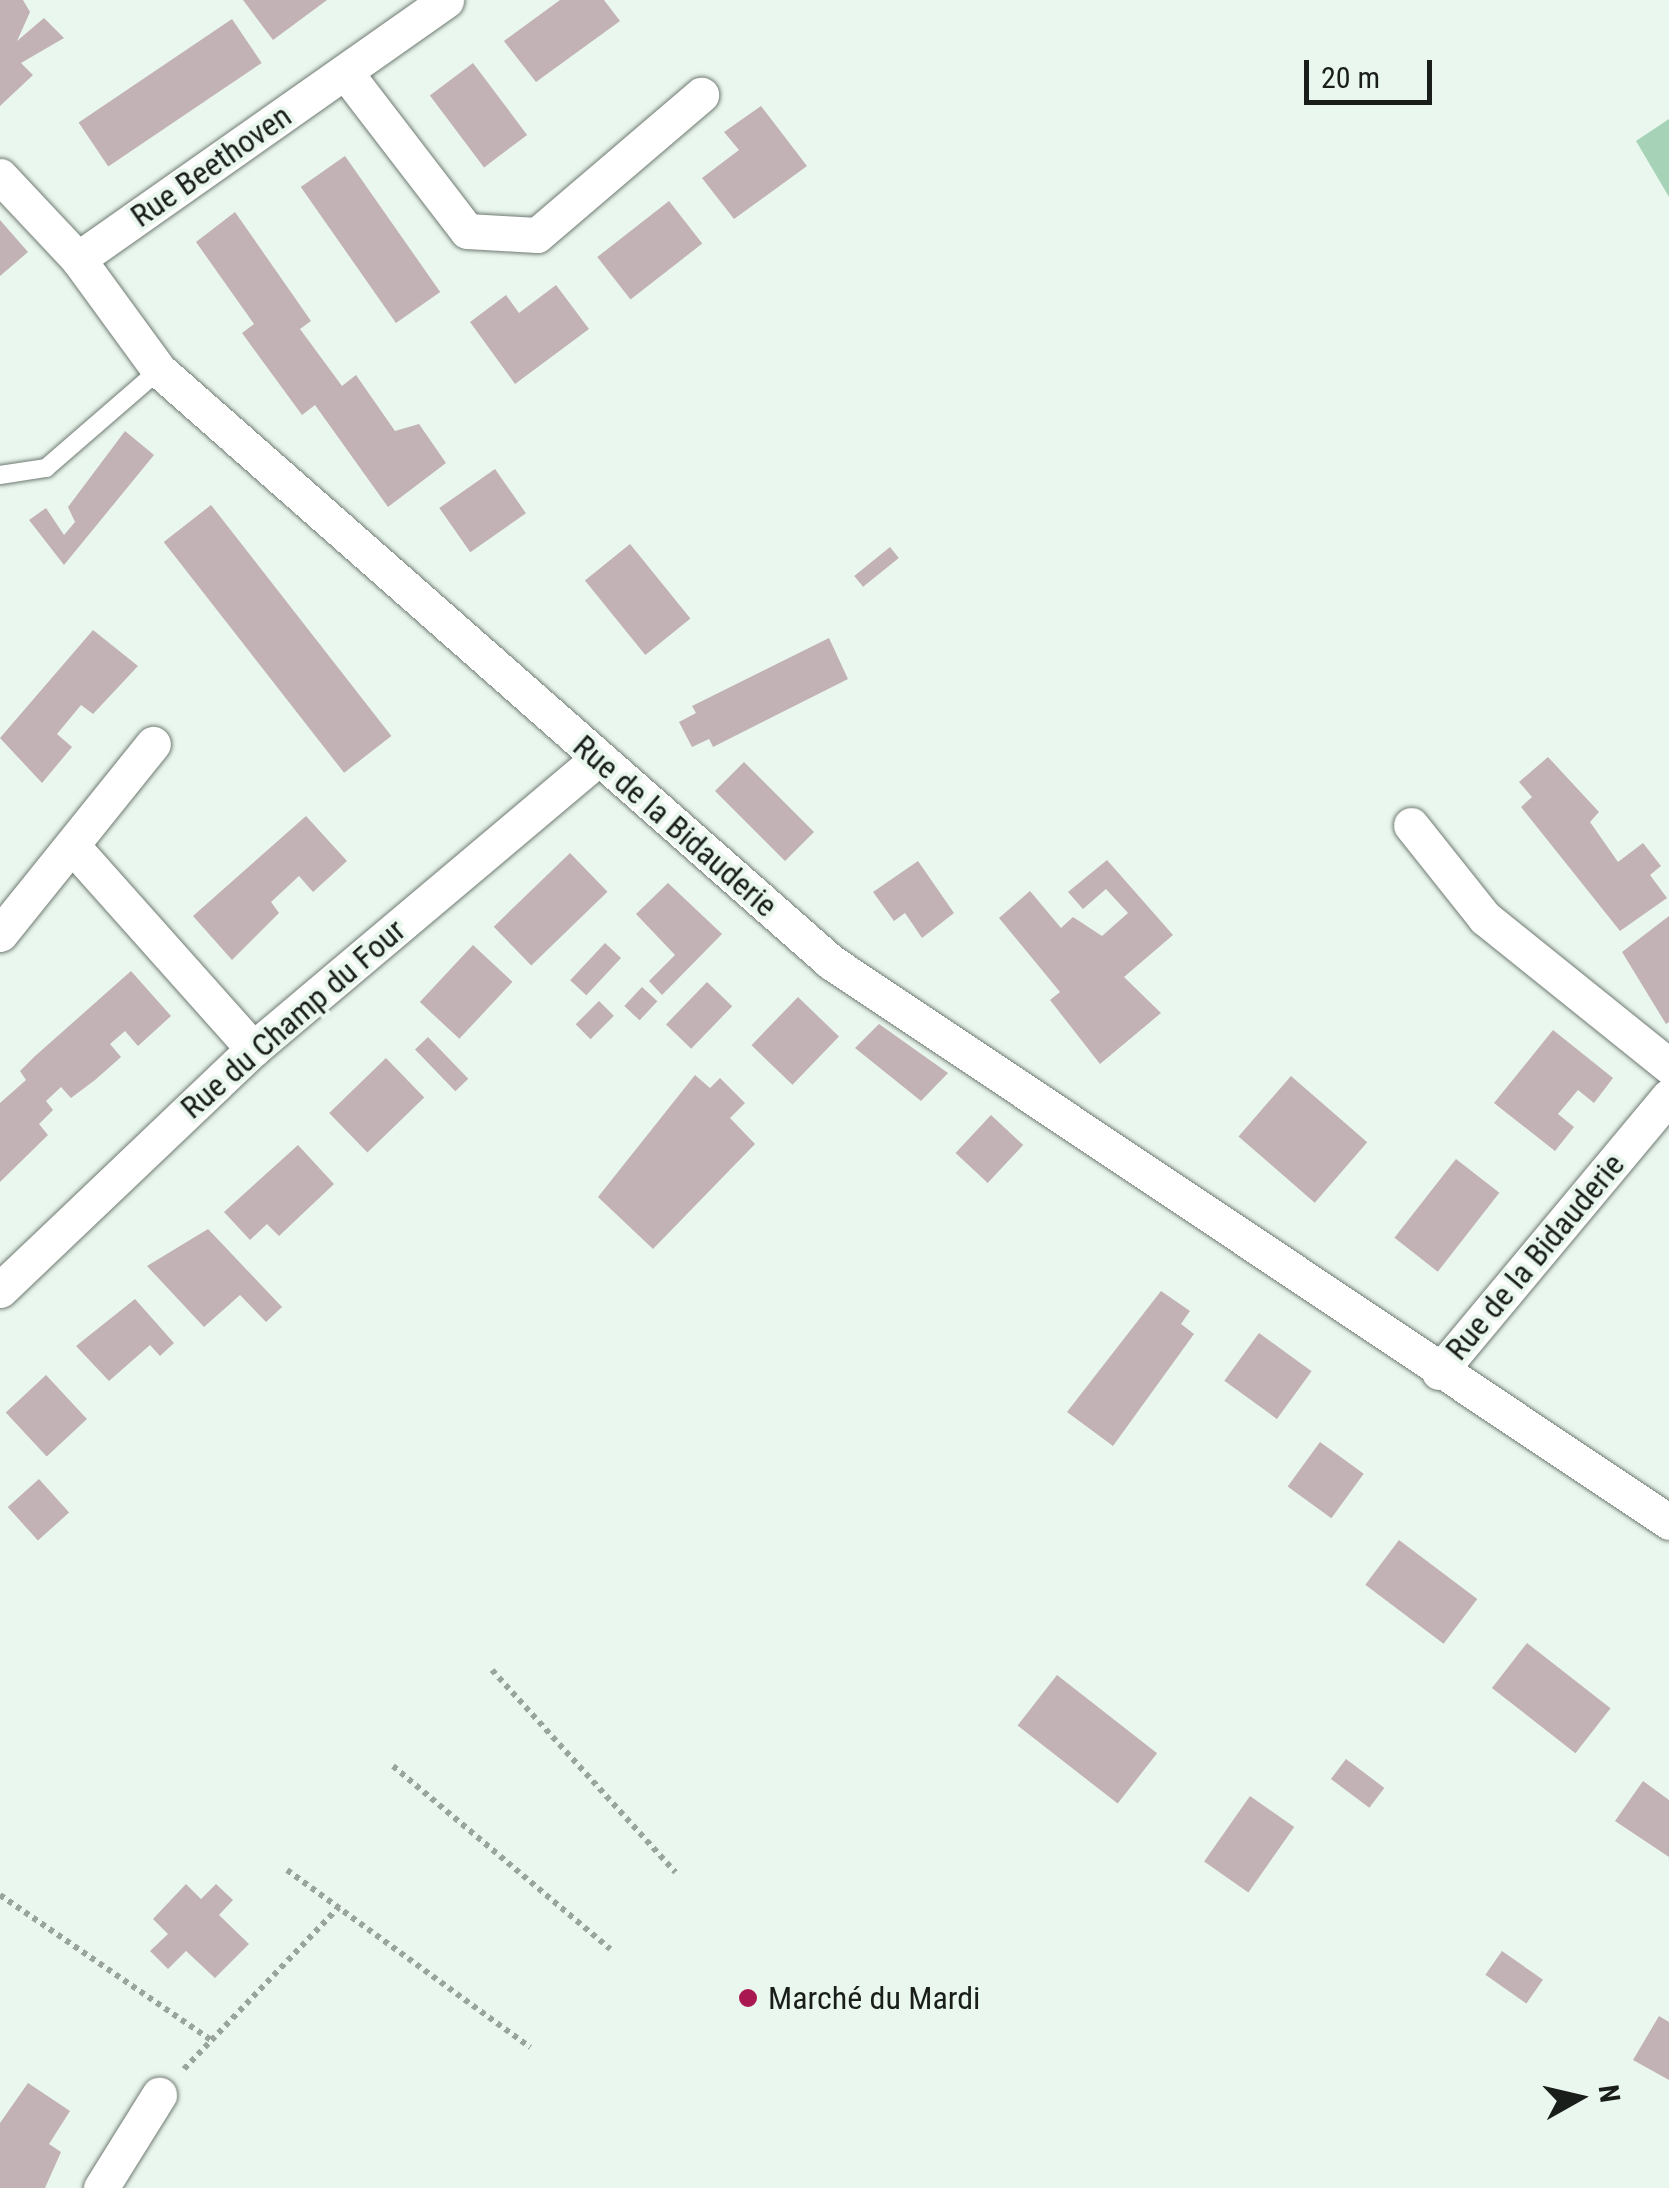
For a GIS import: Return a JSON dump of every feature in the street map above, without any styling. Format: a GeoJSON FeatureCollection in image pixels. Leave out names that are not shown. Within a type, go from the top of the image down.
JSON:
{"type":"FeatureCollection","features":[{"type":"Feature","properties":{"kind":"street","name":"Rue Beethoven"},"geometry":{"type":"LineString","coordinates":[[78,259],[446,0]]}},
{"type":"Feature","properties":{"kind":"street"},"geometry":{"type":"LineString","coordinates":[[345,72],[467,231],[537,236],[701,95]]}},
{"type":"Feature","properties":{"kind":"street","name":"Rue de la Bidauderie"},"geometry":{"type":"LineString","coordinates":[[0,176],[78,259],[159,370],[831,962],[1439,1372],[1669,1522]]}},
{"type":"Feature","properties":{"kind":"street"},"geometry":{"type":"LineString","coordinates":[[0,934],[75,848],[153,744]]}},
{"type":"Feature","properties":{"kind":"street","name":"Rue du Champ du Four"},"geometry":{"type":"LineString","coordinates":[[0,1290],[253,1049],[597,759]]}},
{"type":"Feature","properties":{"kind":"street"},"geometry":{"type":"LineString","coordinates":[[1412,825],[1485,918],[1669,1066]]}},
{"type":"Feature","properties":{"kind":"street"},"geometry":{"type":"LineString","coordinates":[[75,848],[253,1049]]}},
{"type":"Feature","properties":{"kind":"street","name":"Rue de la Bidauderie"},"geometry":{"type":"LineString","coordinates":[[1439,1372],[1669,1096]]}},
{"type":"Feature","properties":{"kind":"street"},"geometry":{"type":"LineString","coordinates":[[101,2188],[159,2095]]}},
{"type":"Feature","properties":{"kind":"lane"},"geometry":{"type":"LineString","coordinates":[[0,475],[46,468],[159,370]]}},
{"type":"Feature","properties":{"kind":"path"},"geometry":{"type":"LineString","coordinates":[[492,1670],[675,1872]]}},
{"type":"Feature","properties":{"kind":"path"},"geometry":{"type":"LineString","coordinates":[[394,1766],[610,1949]]}},
{"type":"Feature","properties":{"kind":"path"},"geometry":{"type":"LineString","coordinates":[[287,1870],[530,2046]]}},
{"type":"Feature","properties":{"kind":"path"},"geometry":{"type":"LineString","coordinates":[[0,1895],[211,2040]]}},
{"type":"Feature","properties":{"kind":"path"},"geometry":{"type":"LineString","coordinates":[[159,2095],[339,1907]]}},
{"type":"Feature","properties":{"kind":"green space"},"geometry":{"type":"Polygon","coordinates":[[[1669,119],[1669,197],[1636,141],[1669,119]]]}},
{"type":"Feature","properties":{"kind":"building"},"geometry":{"type":"Polygon","coordinates":[[[0,0],[23,0],[30,12],[17,41],[44,18],[64,38],[21,63],[33,75],[0,106],[0,0]]]}},
{"type":"Feature","properties":{"kind":"building"},"geometry":{"type":"Polygon","coordinates":[[[243,0],[327,0],[273,40],[243,0]]]}},
{"type":"Feature","properties":{"kind":"building"},"geometry":{"type":"Polygon","coordinates":[[[560,0],[604,0],[620,21],[536,82],[504,41],[560,0]]]}},
{"type":"Feature","properties":{"kind":"building"},"geometry":{"type":"Polygon","coordinates":[[[232,19],[262,63],[108,166],[79,122],[232,19]]]}},
{"type":"Feature","properties":{"kind":"building"},"geometry":{"type":"Polygon","coordinates":[[[473,63],[527,135],[484,167],[430,95],[473,63]]]}},
{"type":"Feature","properties":{"kind":"building"},"geometry":{"type":"Polygon","coordinates":[[[761,106],[807,166],[734,219],[702,178],[739,150],[724,132],[761,106]]]}},
{"type":"Feature","properties":{"kind":"building"},"geometry":{"type":"Polygon","coordinates":[[[345,156],[440,292],[396,323],[301,187],[345,156]]]}},
{"type":"Feature","properties":{"kind":"building"},"geometry":{"type":"Polygon","coordinates":[[[669,201],[702,244],[631,300],[597,257],[669,201]]]}},
{"type":"Feature","properties":{"kind":"building"},"geometry":{"type":"Polygon","coordinates":[[[235,212],[311,321],[300,329],[342,386],[356,375],[395,431],[419,424],[446,463],[388,507],[315,405],[302,415],[242,333],[254,324],[196,242],[235,212]]]}},
{"type":"Feature","properties":{"kind":"building"},"geometry":{"type":"Polygon","coordinates":[[[0,220],[28,252],[0,276],[0,220]]]}},
{"type":"Feature","properties":{"kind":"building"},"geometry":{"type":"Polygon","coordinates":[[[556,285],[589,329],[515,384],[470,322],[506,295],[519,313],[556,285]]]}},
{"type":"Feature","properties":{"kind":"building"},"geometry":{"type":"Polygon","coordinates":[[[125,431],[154,455],[64,565],[29,520],[46,508],[64,535],[75,522],[68,507],[125,431]]]}},
{"type":"Feature","properties":{"kind":"building"},"geometry":{"type":"Polygon","coordinates":[[[495,469],[526,513],[470,552],[439,508],[495,469]]]}},
{"type":"Feature","properties":{"kind":"building"},"geometry":{"type":"Polygon","coordinates":[[[211,505],[391,736],[344,773],[164,542],[211,505]]]}},
{"type":"Feature","properties":{"kind":"building"},"geometry":{"type":"Polygon","coordinates":[[[630,544],[690,619],[645,655],[585,581],[630,544]]]}},
{"type":"Feature","properties":{"kind":"building"},"geometry":{"type":"Polygon","coordinates":[[[890,547],[899,558],[863,587],[854,576],[890,547]]]}},
{"type":"Feature","properties":{"kind":"building"},"geometry":{"type":"Polygon","coordinates":[[[93,630],[138,666],[93,714],[81,705],[57,734],[72,747],[42,783],[0,738],[93,630]]]}},
{"type":"Feature","properties":{"kind":"building"},"geometry":{"type":"Polygon","coordinates":[[[829,638],[848,679],[713,747],[709,739],[692,747],[679,722],[696,713],[692,706],[829,638]]]}},
{"type":"Feature","properties":{"kind":"building"},"geometry":{"type":"Polygon","coordinates":[[[1548,757],[1599,812],[1590,822],[1618,862],[1643,843],[1661,866],[1650,875],[1667,898],[1620,931],[1521,807],[1532,797],[1519,782],[1548,757]]]}},
{"type":"Feature","properties":{"kind":"building"},"geometry":{"type":"Polygon","coordinates":[[[744,762],[814,832],[785,861],[715,791],[744,762]]]}},
{"type":"Feature","properties":{"kind":"building"},"geometry":{"type":"Polygon","coordinates":[[[306,816],[347,861],[313,892],[299,876],[271,902],[279,913],[232,960],[193,916],[306,816]]]}},
{"type":"Feature","properties":{"kind":"building"},"geometry":{"type":"Polygon","coordinates":[[[570,853],[608,892],[531,965],[494,927],[570,853]]]}},
{"type":"Feature","properties":{"kind":"building"},"geometry":{"type":"Polygon","coordinates":[[[1107,860],[1173,935],[1124,977],[1161,1013],[1100,1064],[1050,1000],[1060,992],[999,918],[1030,891],[1061,928],[1073,917],[1102,936],[1128,913],[1106,889],[1083,909],[1068,892],[1107,860]]]}},
{"type":"Feature","properties":{"kind":"building"},"geometry":{"type":"Polygon","coordinates":[[[918,861],[954,913],[922,938],[905,913],[894,921],[873,892],[918,861]]]}},
{"type":"Feature","properties":{"kind":"building"},"geometry":{"type":"Polygon","coordinates":[[[668,883],[722,934],[662,995],[649,981],[675,955],[636,914],[668,883]]]}},
{"type":"Feature","properties":{"kind":"building"},"geometry":{"type":"Polygon","coordinates":[[[1669,916],[1669,1022],[1666,1024],[1622,952],[1669,916]]]}},
{"type":"Feature","properties":{"kind":"building"},"geometry":{"type":"Polygon","coordinates":[[[605,943],[621,958],[586,995],[570,980],[605,943]]]}},
{"type":"Feature","properties":{"kind":"building"},"geometry":{"type":"Polygon","coordinates":[[[473,945],[512,982],[459,1039],[420,1002],[473,945]]]}},
{"type":"Feature","properties":{"kind":"building"},"geometry":{"type":"Polygon","coordinates":[[[131,971],[171,1016],[138,1046],[125,1031],[110,1044],[121,1057],[71,1098],[61,1087],[46,1101],[53,1110],[39,1124],[48,1135],[0,1182],[0,1103],[26,1080],[20,1071],[131,971]]]}},
{"type":"Feature","properties":{"kind":"building"},"geometry":{"type":"Polygon","coordinates":[[[707,982],[732,1006],[691,1049],[666,1024],[707,982]]]}},
{"type":"Feature","properties":{"kind":"building"},"geometry":{"type":"Polygon","coordinates":[[[642,987],[657,1001],[640,1020],[624,1006],[642,987]]]}},
{"type":"Feature","properties":{"kind":"building"},"geometry":{"type":"Polygon","coordinates":[[[798,997],[839,1037],[792,1085],[751,1045],[798,997]]]}},
{"type":"Feature","properties":{"kind":"building"},"geometry":{"type":"Polygon","coordinates":[[[599,1001],[614,1016],[591,1039],[576,1024],[599,1001]]]}},
{"type":"Feature","properties":{"kind":"building"},"geometry":{"type":"Polygon","coordinates":[[[879,1024],[948,1073],[921,1101],[855,1048],[879,1024]]]}},
{"type":"Feature","properties":{"kind":"building"},"geometry":{"type":"Polygon","coordinates":[[[1553,1030],[1613,1078],[1594,1103],[1578,1090],[1558,1114],[1574,1127],[1555,1151],[1494,1103],[1553,1030]]]}},
{"type":"Feature","properties":{"kind":"building"},"geometry":{"type":"Polygon","coordinates":[[[428,1037],[468,1079],[455,1091],[415,1050],[428,1037]]]}},
{"type":"Feature","properties":{"kind":"building"},"geometry":{"type":"Polygon","coordinates":[[[386,1058],[424,1098],[367,1152],[329,1113],[386,1058]]]}},
{"type":"Feature","properties":{"kind":"building"},"geometry":{"type":"Polygon","coordinates":[[[695,1075],[710,1088],[720,1078],[745,1103],[730,1118],[755,1144],[653,1249],[598,1197],[695,1075]]]}},
{"type":"Feature","properties":{"kind":"building"},"geometry":{"type":"Polygon","coordinates":[[[1291,1076],[1367,1142],[1315,1203],[1239,1136],[1291,1076]]]}},
{"type":"Feature","properties":{"kind":"building"},"geometry":{"type":"Polygon","coordinates":[[[991,1115],[1023,1145],[988,1183],[956,1153],[991,1115]]]}},
{"type":"Feature","properties":{"kind":"building"},"geometry":{"type":"Polygon","coordinates":[[[298,1145],[334,1184],[279,1236],[267,1224],[250,1240],[224,1212],[298,1145]]]}},
{"type":"Feature","properties":{"kind":"building"},"geometry":{"type":"Polygon","coordinates":[[[1456,1159],[1499,1193],[1438,1272],[1394,1238],[1456,1159]]]}},
{"type":"Feature","properties":{"kind":"building"},"geometry":{"type":"Polygon","coordinates":[[[208,1229],[282,1307],[266,1322],[240,1295],[204,1327],[147,1266],[208,1229]]]}},
{"type":"Feature","properties":{"kind":"building"},"geometry":{"type":"Polygon","coordinates":[[[1161,1291],[1190,1311],[1181,1324],[1194,1334],[1113,1446],[1067,1412],[1161,1291]]]}},
{"type":"Feature","properties":{"kind":"building"},"geometry":{"type":"Polygon","coordinates":[[[135,1299],[174,1343],[160,1356],[150,1345],[109,1381],[76,1346],[135,1299]]]}},
{"type":"Feature","properties":{"kind":"building"},"geometry":{"type":"Polygon","coordinates":[[[1259,1333],[1312,1371],[1277,1419],[1224,1381],[1259,1333]]]}},
{"type":"Feature","properties":{"kind":"building"},"geometry":{"type":"Polygon","coordinates":[[[46,1375],[87,1419],[47,1456],[6,1413],[46,1375]]]}},
{"type":"Feature","properties":{"kind":"building"},"geometry":{"type":"Polygon","coordinates":[[[1320,1442],[1364,1474],[1331,1518],[1288,1486],[1320,1442]]]}},
{"type":"Feature","properties":{"kind":"building"},"geometry":{"type":"Polygon","coordinates":[[[39,1479],[69,1512],[38,1541],[8,1507],[39,1479]]]}},
{"type":"Feature","properties":{"kind":"building"},"geometry":{"type":"Polygon","coordinates":[[[1399,1540],[1477,1599],[1444,1644],[1365,1585],[1399,1540]]]}},
{"type":"Feature","properties":{"kind":"building"},"geometry":{"type":"Polygon","coordinates":[[[1527,1643],[1611,1708],[1575,1753],[1492,1688],[1527,1643]]]}},
{"type":"Feature","properties":{"kind":"building"},"geometry":{"type":"Polygon","coordinates":[[[1057,1675],[1157,1753],[1118,1804],[1018,1725],[1057,1675]]]}},
{"type":"Feature","properties":{"kind":"building"},"geometry":{"type":"Polygon","coordinates":[[[1346,1759],[1384,1788],[1369,1808],[1331,1779],[1346,1759]]]}},
{"type":"Feature","properties":{"kind":"building"},"geometry":{"type":"Polygon","coordinates":[[[1643,1781],[1669,1800],[1669,1857],[1615,1821],[1643,1781]]]}},
{"type":"Feature","properties":{"kind":"building"},"geometry":{"type":"Polygon","coordinates":[[[1250,1796],[1294,1827],[1248,1893],[1204,1862],[1250,1796]]]}},
{"type":"Feature","properties":{"kind":"building"},"geometry":{"type":"Polygon","coordinates":[[[186,1884],[201,1899],[216,1884],[233,1900],[219,1915],[249,1944],[215,1978],[186,1951],[168,1969],[150,1951],[168,1934],[153,1919],[186,1884]]]}},
{"type":"Feature","properties":{"kind":"building"},"geometry":{"type":"Polygon","coordinates":[[[1502,1951],[1543,1980],[1526,2003],[1485,1975],[1502,1951]]]}},
{"type":"Feature","properties":{"kind":"building"},"geometry":{"type":"Polygon","coordinates":[[[1659,2016],[1669,2022],[1669,2080],[1633,2060],[1659,2016]]]}},
{"type":"Feature","properties":{"kind":"building"},"geometry":{"type":"Polygon","coordinates":[[[28,2083],[70,2111],[49,2144],[61,2152],[45,2188],[0,2188],[0,2123],[28,2083]]]}},
{"type":"Feature","properties":{"kind":"place","name":"Marché du Mardi"},"geometry":{"type":"Point","coordinates":[748,1998]}}]}
